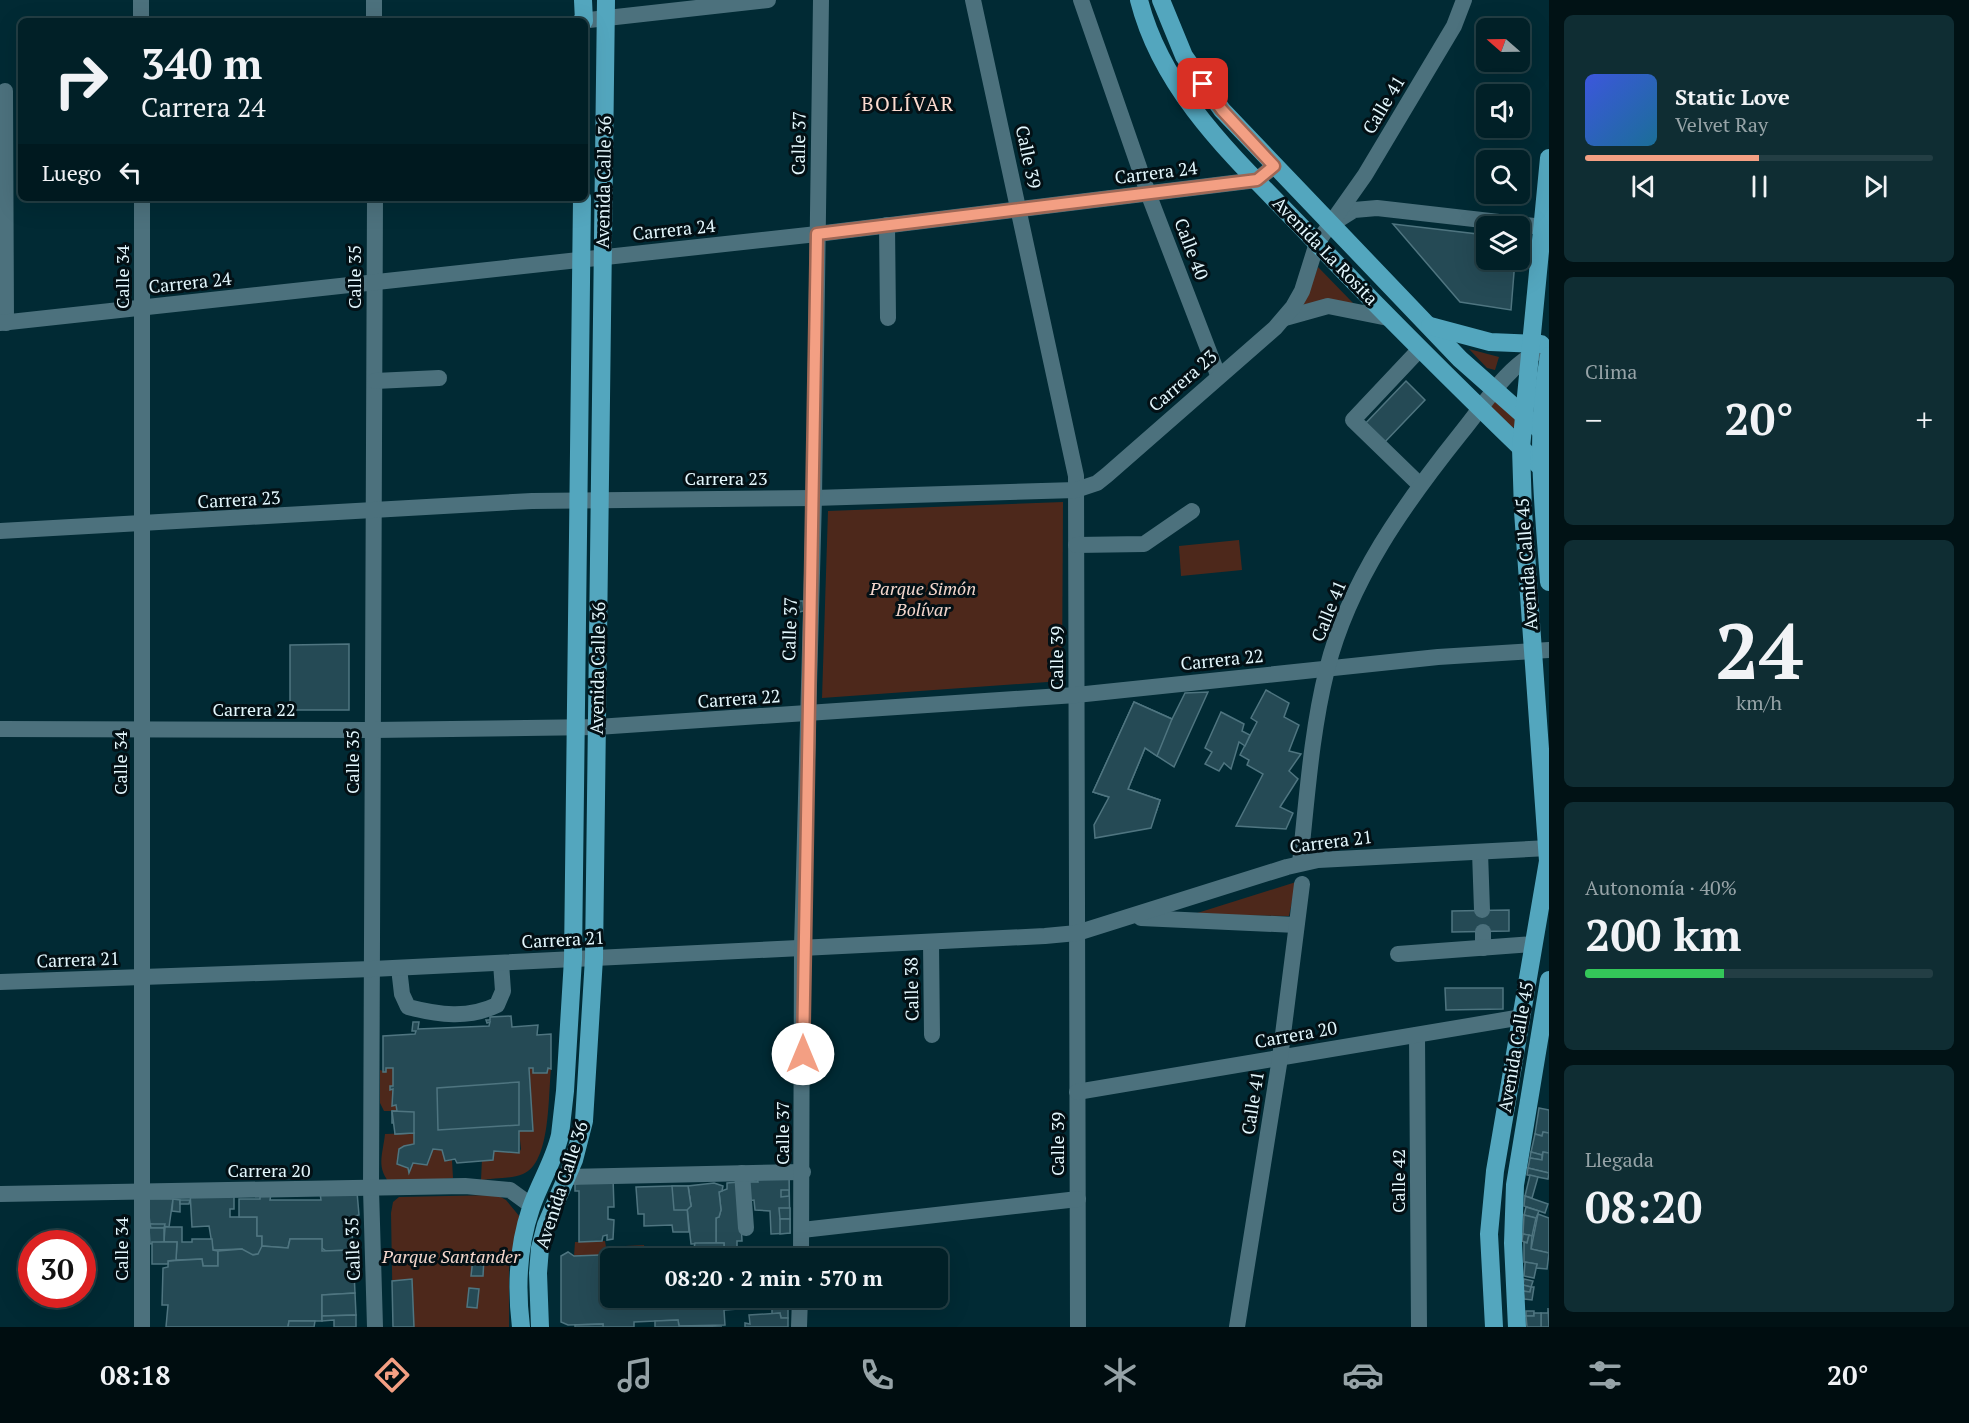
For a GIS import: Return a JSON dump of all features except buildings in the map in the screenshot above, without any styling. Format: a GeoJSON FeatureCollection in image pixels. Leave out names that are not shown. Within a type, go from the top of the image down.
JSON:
{"type":"FeatureCollection","features":[{"type":"Feature","properties":{"kind":"main road"},"geometry":{"type":"LineString","coordinates":[[582,18],[583,0]]}},
{"type":"Feature","properties":{"kind":"main road","name":"Avenida La Rosita"},"geometry":{"type":"LineString","coordinates":[[1138,0],[1158,54],[1174,83],[1208,128],[1419,350],[1545,471]]}},
{"type":"Feature","properties":{"kind":"main road","name":"Avenida La Rosita"},"geometry":{"type":"LineString","coordinates":[[1161,0],[1172,33],[1196,74],[1222,110],[1425,324],[1523,416],[1547,429]]}},
{"type":"Feature","properties":{"kind":"main road","name":"Avenida Calle 36"},"geometry":{"type":"LineString","coordinates":[[540,1327],[538,1290],[540,1248],[546,1225],[567,1177],[584,1121],[594,958],[606,9]]}},
{"type":"Feature","properties":{"kind":"main road","name":"Avenida Calle 45"},"geometry":{"type":"LineString","coordinates":[[1494,1327],[1491,1203],[1546,874],[1548,848],[1541,650],[1521,448],[1549,158]]}},
{"type":"Feature","properties":{"kind":"main road","name":"Avenida Calle 36"},"geometry":{"type":"LineString","coordinates":[[521,1327],[520,1258],[532,1206],[555,1157],[563,1115],[573,959],[582,201]]}},
{"type":"Feature","properties":{"kind":"main road"},"geometry":{"type":"LineString","coordinates":[[1425,324],[1476,339],[1530,350],[1549,345]]}},
{"type":"Feature","properties":{"kind":"main road","name":"Avenida Calle 45"},"geometry":{"type":"LineString","coordinates":[[1549,356],[1544,388],[1547,429],[1545,471],[1549,582]]}},
{"type":"Feature","properties":{"kind":"main road","name":"Avenida Calle 45"},"geometry":{"type":"LineString","coordinates":[[1517,1327],[1513,1243],[1515,1185],[1549,980]]}},
{"type":"Feature","properties":{"kind":"street"},"geometry":{"type":"LineString","coordinates":[[141,0],[141,18]]}},
{"type":"Feature","properties":{"kind":"street"},"geometry":{"type":"LineString","coordinates":[[374,0],[374,18]]}},
{"type":"Feature","properties":{"kind":"street"},"geometry":{"type":"LineString","coordinates":[[588,18],[606,9],[768,0]]}},
{"type":"Feature","properties":{"kind":"street","name":"Calle 37"},"geometry":{"type":"LineString","coordinates":[[801,1248],[802,948],[814,498],[821,0]]}},
{"type":"Feature","properties":{"kind":"street","name":"Calle 39"},"geometry":{"type":"LineString","coordinates":[[973,0],[1075,460],[1078,1327]]}},
{"type":"Feature","properties":{"kind":"street","name":"Calle 40"},"geometry":{"type":"LineString","coordinates":[[1081,0],[1148,193],[1218,375]]}},
{"type":"Feature","properties":{"kind":"street","name":"Calle 41"},"geometry":{"type":"LineString","coordinates":[[1330,225],[1365,174],[1454,26],[1464,0]]}},
{"type":"Feature","properties":{"kind":"street"},"geometry":{"type":"LineString","coordinates":[[3,323],[9,91]]}},
{"type":"Feature","properties":{"kind":"street"},"geometry":{"type":"LineString","coordinates":[[1257,180],[1274,166]]}},
{"type":"Feature","properties":{"kind":"street","name":"Carrera 24"},"geometry":{"type":"LineString","coordinates":[[3,323],[817,234],[1257,180]]}},
{"type":"Feature","properties":{"kind":"street","name":"Calle 34"},"geometry":{"type":"LineString","coordinates":[[142,201],[140,728],[142,1327]]}},
{"type":"Feature","properties":{"kind":"street","name":"Calle 35"},"geometry":{"type":"LineString","coordinates":[[375,201],[371,1189],[375,1327]]}},
{"type":"Feature","properties":{"kind":"street"},"geometry":{"type":"LineString","coordinates":[[1330,225],[1354,210],[1377,208],[1543,227]]}},
{"type":"Feature","properties":{"kind":"street"},"geometry":{"type":"LineString","coordinates":[[887,225],[888,318]]}},
{"type":"Feature","properties":{"kind":"street","name":"Carrera 23"},"geometry":{"type":"LineString","coordinates":[[0,531],[601,499],[814,498],[1076,490],[1097,483],[1107,475],[1284,319],[1302,291],[1317,243],[1330,225]]}},
{"type":"Feature","properties":{"kind":"street"},"geometry":{"type":"LineString","coordinates":[[1284,319],[1328,306],[1345,307],[1388,318]]}},
{"type":"Feature","properties":{"kind":"street"},"geometry":{"type":"LineString","coordinates":[[1419,350],[1353,420],[1420,484]]}},
{"type":"Feature","properties":{"kind":"street","name":"Calle 41"},"geometry":{"type":"LineString","coordinates":[[1300,864],[1305,806],[1327,668],[1366,573],[1420,484],[1494,391],[1530,350]]}},
{"type":"Feature","properties":{"kind":"street"},"geometry":{"type":"LineString","coordinates":[[375,381],[439,378]]}},
{"type":"Feature","properties":{"kind":"street"},"geometry":{"type":"LineString","coordinates":[[1076,545],[1144,544],[1192,511]]}},
{"type":"Feature","properties":{"kind":"street","name":"Carrera 22"},"geometry":{"type":"LineString","coordinates":[[0,729],[373,730],[597,727],[1076,695],[1327,668],[1541,650]]}},
{"type":"Feature","properties":{"kind":"street","name":"Carrera 21"},"geometry":{"type":"LineString","coordinates":[[0,982],[399,968],[1077,933],[1300,864],[1361,857],[1548,848]]}},
{"type":"Feature","properties":{"kind":"street"},"geometry":{"type":"LineString","coordinates":[[1480,852],[1482,910]]}},
{"type":"Feature","properties":{"kind":"street","name":"Calle 41"},"geometry":{"type":"LineString","coordinates":[[1237,1327],[1280,1058],[1302,884]]}},
{"type":"Feature","properties":{"kind":"street","name":"Carrera 21"},"geometry":{"type":"LineString","coordinates":[[1126,917],[1296,925]]}},
{"type":"Feature","properties":{"kind":"street"},"geometry":{"type":"LineString","coordinates":[[1398,954],[1483,940],[1534,944]]}},
{"type":"Feature","properties":{"kind":"street","name":"Calle 38"},"geometry":{"type":"LineString","coordinates":[[930,942],[932,1035]]}},
{"type":"Feature","properties":{"kind":"street"},"geometry":{"type":"LineString","coordinates":[[399,968],[402,994],[408,1006],[448,1015],[481,1013],[497,1005],[503,991],[501,963]]}},
{"type":"Feature","properties":{"kind":"street","name":"Carrera 20"},"geometry":{"type":"LineString","coordinates":[[1077,1092],[1522,1017]]}},
{"type":"Feature","properties":{"kind":"street","name":"Calle 42"},"geometry":{"type":"LineString","coordinates":[[1417,1035],[1419,1327]]}},
{"type":"Feature","properties":{"kind":"street"},"geometry":{"type":"LineString","coordinates":[[567,1177],[803,1172]]}},
{"type":"Feature","properties":{"kind":"street"},"geometry":{"type":"LineString","coordinates":[[742,1173],[746,1228]]}},
{"type":"Feature","properties":{"kind":"street","name":"Carrera 20"},"geometry":{"type":"LineString","coordinates":[[0,1194],[498,1187],[516,1194],[532,1206]]}},
{"type":"Feature","properties":{"kind":"street"},"geometry":{"type":"LineString","coordinates":[[802,1230],[1078,1198]]}},
{"type":"Feature","properties":{"kind":"street"},"geometry":{"type":"LineString","coordinates":[[799,1327],[800,1308]]}},
{"type":"Feature","properties":{"kind":"green space"},"geometry":{"type":"Polygon","coordinates":[[[1318,267],[1353,303],[1303,305],[1318,267]]]}},
{"type":"Feature","properties":{"kind":"green space"},"geometry":{"type":"Polygon","coordinates":[[[1469,349],[1499,357],[1495,370],[1487,368],[1469,349]]]}},
{"type":"Feature","properties":{"kind":"green space"},"geometry":{"type":"Polygon","coordinates":[[[1496,398],[1520,419],[1512,429],[1487,409],[1496,398]]]}},
{"type":"Feature","properties":{"kind":"green space","name":"Parque Simón Bolívar"},"geometry":{"type":"Polygon","coordinates":[[[1063,502],[1062,681],[822,698],[828,511],[1063,502]]]}},
{"type":"Feature","properties":{"kind":"green space"},"geometry":{"type":"Polygon","coordinates":[[[1239,540],[1242,570],[1181,576],[1179,546],[1239,540]]]}},
{"type":"Feature","properties":{"kind":"green space"},"geometry":{"type":"Polygon","coordinates":[[[1296,882],[1289,916],[1191,915],[1296,882]]]}},
{"type":"Feature","properties":{"kind":"green space"},"geometry":{"type":"Polygon","coordinates":[[[386,1068],[393,1068],[393,1086],[390,1086],[390,1089],[393,1089],[392,1106],[396,1105],[397,1111],[384,1111],[380,1103],[380,1070],[386,1072],[386,1068]]]}},
{"type":"Feature","properties":{"kind":"green space"},"geometry":{"type":"Polygon","coordinates":[[[529,1068],[533,1068],[534,1073],[547,1073],[548,1068],[551,1069],[546,1127],[539,1157],[532,1167],[518,1176],[481,1180],[482,1159],[494,1151],[519,1153],[521,1149],[519,1131],[533,1131],[529,1068]]]}},
{"type":"Feature","properties":{"kind":"green space"},"geometry":{"type":"Polygon","coordinates":[[[414,1133],[414,1144],[399,1149],[397,1164],[408,1168],[409,1172],[413,1163],[427,1165],[433,1149],[442,1150],[445,1161],[452,1160],[453,1178],[392,1185],[383,1173],[381,1161],[385,1134],[414,1133]]]}},
{"type":"Feature","properties":{"kind":"green space","name":"Parque Santander"},"geometry":{"type":"Polygon","coordinates":[[[497,1195],[506,1200],[520,1217],[509,1268],[509,1327],[393,1327],[391,1213],[393,1202],[399,1197],[497,1195]]]}},
{"type":"Feature","properties":{"kind":"green space"},"geometry":{"type":"Polygon","coordinates":[[[605,1241],[606,1247],[644,1245],[644,1248],[600,1248],[600,1255],[574,1256],[575,1242],[605,1241]]]}},
{"type":"Feature","properties":{"kind":"district","name":"BOLÍVAR"},"geometry":{"type":"Point","coordinates":[908,104]}},
{"type":"Feature","properties":{"kind":"route"},"geometry":{"type":"LineString","coordinates":[[803,1054],[802,948],[814,498],[817,234],[1257,180],[1274,166],[1222,110],[1203,84]]}}]}
